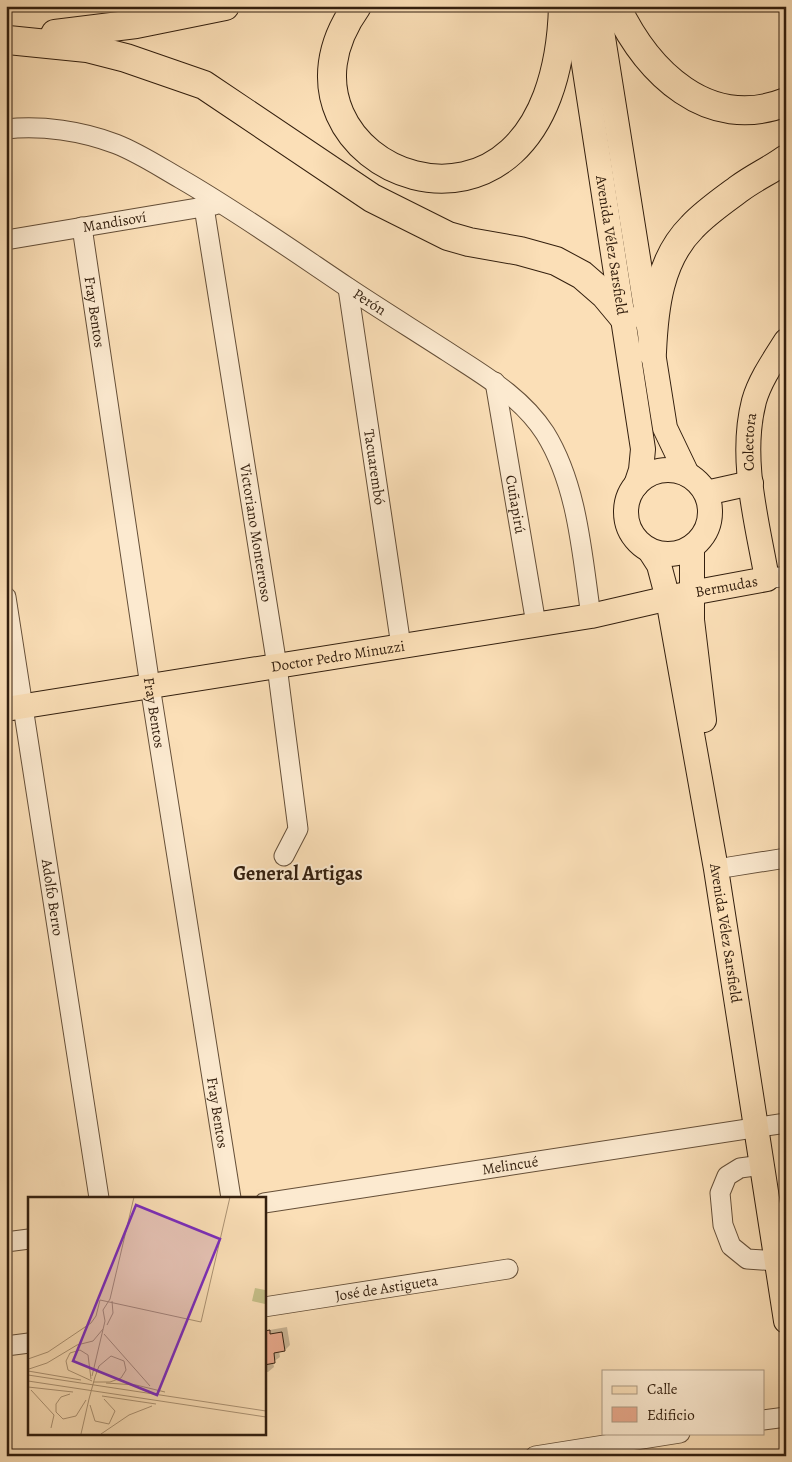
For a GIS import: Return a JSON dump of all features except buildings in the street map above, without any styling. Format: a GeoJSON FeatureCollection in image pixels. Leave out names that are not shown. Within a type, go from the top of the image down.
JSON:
{"type":"FeatureCollection","features":[{"type":"Feature","properties":{"kind":"highway"},"geometry":{"type":"LineString","coordinates":[[7,40],[136,24],[225,6]]}},
{"type":"Feature","properties":{"kind":"highway"},"geometry":{"type":"LineString","coordinates":[[357,6],[347,20],[338,40],[333,60],[336,101],[344,120],[367,151],[382,163],[414,177],[447,180],[482,172],[498,163],[510,153],[532,126],[540,113],[552,80],[560,40],[563,6]]}},
{"type":"Feature","properties":{"kind":"highway"},"geometry":{"type":"LineString","coordinates":[[616,6],[646,56],[666,78],[687,94],[702,101],[736,110],[754,110],[786,102]]}},
{"type":"Feature","properties":{"kind":"highway"},"geometry":{"type":"LineString","coordinates":[[7,40],[87,48],[126,58],[204,86],[372,198],[448,236],[468,242],[520,251],[556,261],[582,275],[605,295],[625,319]]}},
{"type":"Feature","properties":{"kind":"highway"},"geometry":{"type":"LineString","coordinates":[[652,352],[653,318],[660,284],[674,252],[692,227],[742,187],[786,159]]}},
{"type":"Feature","properties":{"kind":"main road","name":"Avenida Vélez Sarsfield"},"geometry":{"type":"LineString","coordinates":[[575,6],[625,319],[643,449],[641,470],[636,485]]}},
{"type":"Feature","properties":{"kind":"main road","name":"Avenida Vélez Sarsfield"},"geometry":{"type":"LineString","coordinates":[[598,6],[665,428],[687,474]]}},
{"type":"Feature","properties":{"kind":"main road","name":"Colectora"},"geometry":{"type":"LineString","coordinates":[[776,577],[751,483],[748,438],[754,400],[772,363],[786,341]]}},
{"type":"Feature","properties":{"kind":"main road"},"geometry":{"type":"LineString","coordinates":[[660,471],[676,471],[687,474],[696,480],[706,493],[711,509],[710,520],[700,540],[692,547],[671,555],[650,551],[637,540],[628,526],[626,505],[636,485],[644,478],[660,471]]}},
{"type":"Feature","properties":{"kind":"main road"},"geometry":{"type":"LineString","coordinates":[[706,493],[751,483]]}},
{"type":"Feature","properties":{"kind":"main road","name":"Avenida Vélez Sarsfield"},"geometry":{"type":"LineString","coordinates":[[692,547],[692,620],[703,711],[786,1230]]}},
{"type":"Feature","properties":{"kind":"main road","name":"Avenida Vélez Sarsfield"},"geometry":{"type":"LineString","coordinates":[[650,551],[659,565],[668,599],[716,869],[770,1125],[762,1165],[786,1321]]}},
{"type":"Feature","properties":{"kind":"main road","name":"Bermudas"},"geometry":{"type":"LineString","coordinates":[[668,599],[691,592],[776,577]]}},
{"type":"Feature","properties":{"kind":"main road","name":"Doctor Pedro Minuzzi"},"geometry":{"type":"LineString","coordinates":[[15,707],[591,616],[668,599]]}},
{"type":"Feature","properties":{"kind":"street","name":"Perón"},"geometry":{"type":"LineString","coordinates":[[6,128],[41,128],[83,134],[116,144],[144,157],[224,204],[348,288],[496,382],[520,402],[536,420],[549,441],[564,474],[576,520],[591,616]]}},
{"type":"Feature","properties":{"kind":"street","name":"Mandisoví"},"geometry":{"type":"LineString","coordinates":[[6,240],[224,204]]}},
{"type":"Feature","properties":{"kind":"street","name":"Victoriano Monterroso"},"geometry":{"type":"LineString","coordinates":[[204,207],[277,666],[298,829],[284,856]]}},
{"type":"Feature","properties":{"kind":"street","name":"Fray Bentos"},"geometry":{"type":"LineString","coordinates":[[82,227],[150,686],[231,1197]]}},
{"type":"Feature","properties":{"kind":"street","name":"Tacuarembó"},"geometry":{"type":"LineString","coordinates":[[348,288],[401,646]]}},
{"type":"Feature","properties":{"kind":"street","name":"Cuñapirú"},"geometry":{"type":"LineString","coordinates":[[496,382],[536,624]]}},
{"type":"Feature","properties":{"kind":"street","name":"Adolfo Berro"},"geometry":{"type":"LineString","coordinates":[[6,597],[15,707],[99,1197]]}},
{"type":"Feature","properties":{"kind":"street"},"geometry":{"type":"LineString","coordinates":[[729,867],[786,858]]}},
{"type":"Feature","properties":{"kind":"street","name":"Melincué"},"geometry":{"type":"LineString","coordinates":[[265,1203],[770,1125]]}},
{"type":"Feature","properties":{"kind":"street"},"geometry":{"type":"LineString","coordinates":[[762,1165],[740,1168],[727,1176],[720,1193],[723,1225],[731,1246],[747,1259],[777,1261]]}},
{"type":"Feature","properties":{"kind":"street"},"geometry":{"type":"LineString","coordinates":[[6,1242],[28,1239]]}},
{"type":"Feature","properties":{"kind":"street","name":"José de Astigueta"},"geometry":{"type":"LineString","coordinates":[[265,1307],[508,1269]]}},
{"type":"Feature","properties":{"kind":"street"},"geometry":{"type":"LineString","coordinates":[[6,1346],[28,1343]]}},
{"type":"Feature","properties":{"kind":"street"},"geometry":{"type":"LineString","coordinates":[[764,1420],[786,1417]]}},
{"type":"Feature","properties":{"kind":"street"},"geometry":{"type":"LineString","coordinates":[[535,1456],[674,1434]]}},
{"type":"Feature","properties":{"kind":"district","name":"General Artigas"},"geometry":{"type":"Point","coordinates":[298,873]}}]}
